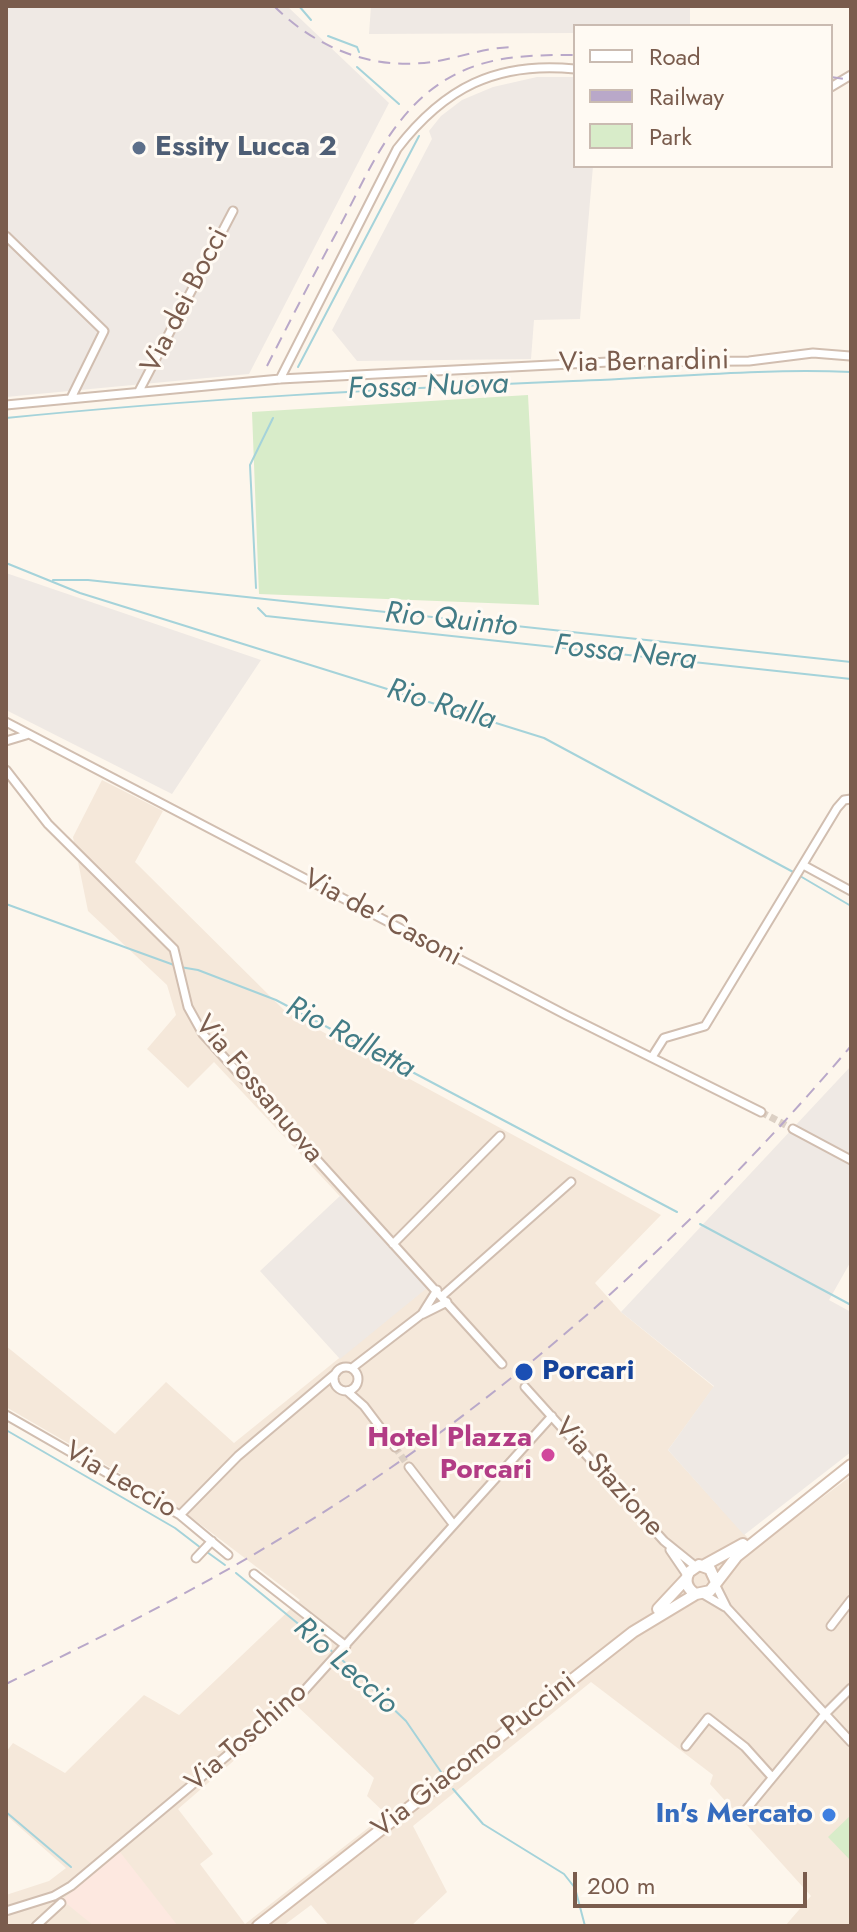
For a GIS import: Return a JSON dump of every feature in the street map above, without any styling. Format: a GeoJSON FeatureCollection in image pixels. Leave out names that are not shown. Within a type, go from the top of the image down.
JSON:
{"type":"FeatureCollection","features":[{"type":"Feature","properties":{"kind":"main road"},"geometry":{"type":"LineString","coordinates":[[633,1632],[699,1566],[774,1523],[851,1465]]}},
{"type":"Feature","properties":{"kind":"main road"},"geometry":{"type":"LineString","coordinates":[[687,1577],[690,1590],[700,1594],[774,1523]]}},
{"type":"Feature","properties":{"kind":"main road"},"geometry":{"type":"LineString","coordinates":[[699,1566],[713,1572],[715,1582]]}},
{"type":"Feature","properties":{"kind":"main road","name":"Via Giacomo Puccini"},"geometry":{"type":"LineString","coordinates":[[258,1926],[633,1632],[700,1594]]}},
{"type":"Feature","properties":{"kind":"street"},"geometry":{"type":"LineString","coordinates":[[280,379],[397,149],[422,117],[447,97],[492,75],[524,69],[573,69]]}},
{"type":"Feature","properties":{"kind":"street"},"geometry":{"type":"LineString","coordinates":[[833,86],[851,75]]}},
{"type":"Feature","properties":{"kind":"street","name":"Via dei Bocci"},"geometry":{"type":"LineString","coordinates":[[139,391],[233,211]]}},
{"type":"Feature","properties":{"kind":"street"},"geometry":{"type":"LineString","coordinates":[[6,236],[104,331],[71,398]]}},
{"type":"Feature","properties":{"kind":"street","name":"Via Bernardini"},"geometry":{"type":"LineString","coordinates":[[6,405],[280,379],[609,362],[749,361],[813,353],[850,356]]}},
{"type":"Feature","properties":{"kind":"street","name":"Via de' Casoni"},"geometry":{"type":"LineString","coordinates":[[6,722],[761,1112]]}},
{"type":"Feature","properties":{"kind":"street"},"geometry":{"type":"LineString","coordinates":[[6,741],[29,736]]}},
{"type":"Feature","properties":{"kind":"street","name":"Via Fossanuova"},"geometry":{"type":"LineString","coordinates":[[6,770],[48,824],[174,949],[188,1007],[203,1034],[502,1364]]}},
{"type":"Feature","properties":{"kind":"street"},"geometry":{"type":"LineString","coordinates":[[652,1057],[664,1038],[705,1026],[837,808],[844,800],[851,799]]}},
{"type":"Feature","properties":{"kind":"street"},"geometry":{"type":"LineString","coordinates":[[804,867],[851,891]]}},
{"type":"Feature","properties":{"kind":"street"},"geometry":{"type":"LineString","coordinates":[[793,1129],[851,1160]]}},
{"type":"Feature","properties":{"kind":"street"},"geometry":{"type":"LineString","coordinates":[[393,1244],[500,1136]]}},
{"type":"Feature","properties":{"kind":"street"},"geometry":{"type":"LineString","coordinates":[[180,1515],[238,1456],[341,1368],[352,1368],[374,1354],[571,1182]]}},
{"type":"Feature","properties":{"kind":"street"},"geometry":{"type":"LineString","coordinates":[[421,1315],[442,1296]]}},
{"type":"Feature","properties":{"kind":"street"},"geometry":{"type":"LineString","coordinates":[[347,1391],[358,1380],[374,1354]]}},
{"type":"Feature","properties":{"kind":"street"},"geometry":{"type":"LineString","coordinates":[[352,1368],[364,1406]]}},
{"type":"Feature","properties":{"kind":"street"},"geometry":{"type":"LineString","coordinates":[[335,1374],[335,1385]]}},
{"type":"Feature","properties":{"kind":"street"},"geometry":{"type":"LineString","coordinates":[[313,1393],[335,1385],[347,1391],[364,1406],[395,1447]]}},
{"type":"Feature","properties":{"kind":"street","name":"Via Stazione"},"geometry":{"type":"LineString","coordinates":[[525,1387],[664,1541],[699,1566]]}},
{"type":"Feature","properties":{"kind":"street","name":"Via Leccio"},"geometry":{"type":"LineString","coordinates":[[6,1415],[180,1515],[228,1555]]}},
{"type":"Feature","properties":{"kind":"street","name":"Via Toschino"},"geometry":{"type":"LineString","coordinates":[[6,1911],[54,1896],[71,1886],[276,1716],[346,1646],[552,1416]]}},
{"type":"Feature","properties":{"kind":"street"},"geometry":{"type":"LineString","coordinates":[[409,1467],[453,1524]]}},
{"type":"Feature","properties":{"kind":"street"},"geometry":{"type":"LineString","coordinates":[[198,1556],[212,1541]]}},
{"type":"Feature","properties":{"kind":"street"},"geometry":{"type":"LineString","coordinates":[[664,1541],[687,1577]]}},
{"type":"Feature","properties":{"kind":"street"},"geometry":{"type":"LineString","coordinates":[[254,1574],[346,1646]]}},
{"type":"Feature","properties":{"kind":"street"},"geometry":{"type":"LineString","coordinates":[[715,1582],[727,1608],[851,1742]]}},
{"type":"Feature","properties":{"kind":"street"},"geometry":{"type":"LineString","coordinates":[[700,1594],[727,1608]]}},
{"type":"Feature","properties":{"kind":"street"},"geometry":{"type":"LineString","coordinates":[[831,1626],[851,1600]]}},
{"type":"Feature","properties":{"kind":"street"},"geometry":{"type":"LineString","coordinates":[[745,1811],[825,1714],[851,1688]]}},
{"type":"Feature","properties":{"kind":"street"},"geometry":{"type":"LineString","coordinates":[[686,1746],[708,1718],[745,1747],[772,1777]]}},
{"type":"Feature","properties":{"kind":"street"},"geometry":{"type":"LineString","coordinates":[[39,1925],[61,1903]]}},
{"type":"Feature","properties":{"kind":"shaded area"},"geometry":{"type":"Polygon","coordinates":[[[6,6],[287,6],[389,103],[249,374],[6,397],[6,6]]]}},
{"type":"Feature","properties":{"kind":"shaded area"},"geometry":{"type":"Polygon","coordinates":[[[371,6],[690,6],[690,24],[573,24],[573,33],[369,34],[371,6]]]}},
{"type":"Feature","properties":{"kind":"shaded area"},"geometry":{"type":"Polygon","coordinates":[[[537,77],[573,77],[573,168],[593,168],[580,319],[534,320],[531,359],[357,361],[332,330],[432,139],[429,131],[441,116],[462,100],[493,87],[537,77]]]}},
{"type":"Feature","properties":{"kind":"shaded area"},"geometry":{"type":"Polygon","coordinates":[[[6,573],[261,660],[172,794],[6,710],[6,573]]]}},
{"type":"Feature","properties":{"kind":"shaded area"},"geometry":{"type":"Polygon","coordinates":[[[102,780],[163,811],[135,862],[286,1012],[661,1215],[595,1283],[621,1312],[714,1387],[668,1450],[756,1547],[851,1476],[851,1926],[785,1926],[811,1896],[710,1784],[713,1775],[591,1682],[413,1826],[447,1892],[411,1926],[329,1926],[311,1905],[283,1926],[6,1926],[6,1895],[49,1881],[66,1868],[6,1815],[6,1752],[13,1743],[65,1773],[144,1695],[179,1715],[300,1600],[175,1505],[6,1407],[6,1346],[115,1434],[166,1382],[234,1443],[426,1288],[214,1062],[188,1088],[147,1049],[176,1015],[167,985],[88,911],[73,837],[102,780]],[[297,1706],[178,1809],[213,1854],[200,1864],[245,1924],[386,1814],[367,1796],[374,1778],[297,1706]]]}},
{"type":"Feature","properties":{"kind":"shaded area"},"geometry":{"type":"Polygon","coordinates":[[[851,1066],[851,1261],[829,1300],[851,1312],[851,1452],[744,1535],[668,1450],[714,1386],[621,1312],[851,1066]]]}},
{"type":"Feature","properties":{"kind":"shaded area"},"geometry":{"type":"Polygon","coordinates":[[[341,1195],[427,1288],[340,1359],[260,1271],[341,1195]]]}},
{"type":"Feature","properties":{"kind":"shaded area"},"geometry":{"type":"Polygon","coordinates":[[[120,1852],[178,1926],[94,1926],[62,1900],[120,1852]]]}},
{"type":"Feature","properties":{"kind":"green space"},"geometry":{"type":"Polygon","coordinates":[[[528,395],[539,605],[259,594],[252,412],[528,395]]]}},
{"type":"Feature","properties":{"kind":"green space"},"geometry":{"type":"Polygon","coordinates":[[[851,1815],[851,1861],[828,1837],[851,1815]]]}},
{"type":"Feature","properties":{"kind":"waterway","name":"Fossa Nera"},"geometry":{"type":"LineString","coordinates":[[299,6],[311,20]]}},
{"type":"Feature","properties":{"kind":"waterway","name":"Fossa Nera"},"geometry":{"type":"LineString","coordinates":[[328,36],[357,47],[359,52]]}},
{"type":"Feature","properties":{"kind":"waterway","name":"Fossa Nera"},"geometry":{"type":"LineString","coordinates":[[357,67],[399,104]]}},
{"type":"Feature","properties":{"kind":"waterway","name":"Fossa Nera"},"geometry":{"type":"LineString","coordinates":[[298,367],[419,136]]}},
{"type":"Feature","properties":{"kind":"waterway","name":"Fossa Nuova"},"geometry":{"type":"LineString","coordinates":[[6,418],[360,391],[747,372],[851,372]]}},
{"type":"Feature","properties":{"kind":"waterway","name":"Fossa Nera"},"geometry":{"type":"LineString","coordinates":[[256,588],[250,465],[273,418]]}},
{"type":"Feature","properties":{"kind":"waterway","name":"Rio Ralla"},"geometry":{"type":"LineString","coordinates":[[6,563],[80,593],[544,738],[795,873]]}},
{"type":"Feature","properties":{"kind":"waterway","name":"Rio Quinto"},"geometry":{"type":"LineString","coordinates":[[53,580],[88,580],[851,662]]}},
{"type":"Feature","properties":{"kind":"waterway","name":"Fossa Nera"},"geometry":{"type":"LineString","coordinates":[[258,608],[266,616],[851,679]]}},
{"type":"Feature","properties":{"kind":"waterway","name":"Rio Ralla"},"geometry":{"type":"LineString","coordinates":[[800,876],[851,906]]}},
{"type":"Feature","properties":{"kind":"waterway","name":"Rio Ralletta"},"geometry":{"type":"LineString","coordinates":[[6,904],[174,965]]}},
{"type":"Feature","properties":{"kind":"waterway","name":"Rio Ralletta"},"geometry":{"type":"LineString","coordinates":[[180,967],[198,970],[276,1000],[677,1212]]}},
{"type":"Feature","properties":{"kind":"waterway","name":"Rio Ralletta"},"geometry":{"type":"LineString","coordinates":[[700,1224],[851,1305]]}},
{"type":"Feature","properties":{"kind":"waterway","name":"Rio Leccio"},"geometry":{"type":"LineString","coordinates":[[6,1430],[175,1528],[201,1548]]}},
{"type":"Feature","properties":{"kind":"waterway","name":"Rio Leccio"},"geometry":{"type":"LineString","coordinates":[[207,1552],[225,1565]]}},
{"type":"Feature","properties":{"kind":"waterway","name":"Rio Leccio"},"geometry":{"type":"LineString","coordinates":[[236,1573],[334,1653]]}},
{"type":"Feature","properties":{"kind":"waterway","name":"Rio Leccio"},"geometry":{"type":"LineString","coordinates":[[339,1657],[406,1721],[441,1772]]}},
{"type":"Feature","properties":{"kind":"waterway","name":"Rio Leccio"},"geometry":{"type":"LineString","coordinates":[[453,1789],[483,1824],[564,1874],[575,1888],[585,1926]]}},
{"type":"Feature","properties":{"kind":"waterway"},"geometry":{"type":"LineString","coordinates":[[6,1812],[71,1867]]}},
{"type":"Feature","properties":{"kind":"tunnel"},"geometry":{"type":"LineString","coordinates":[[761,1112],[793,1129]]}},
{"type":"Feature","properties":{"kind":"tunnel"},"geometry":{"type":"LineString","coordinates":[[395,1447],[409,1467]]}},
{"type":"Feature","properties":{"kind":"railway"},"geometry":{"type":"LineString","coordinates":[[274,6],[310,35],[330,46],[373,60],[419,63],[515,47]]}},
{"type":"Feature","properties":{"kind":"railway"},"geometry":{"type":"LineString","coordinates":[[267,366],[374,161],[386,140],[416,103],[456,74],[484,63],[529,56],[573,55]]}},
{"type":"Feature","properties":{"kind":"railway"},"geometry":{"type":"LineString","coordinates":[[833,77],[851,80]]}},
{"type":"Feature","properties":{"kind":"railway"},"geometry":{"type":"LineString","coordinates":[[6,1684],[236,1565],[350,1495],[430,1440],[506,1382],[652,1256],[721,1188],[851,1046]]}},
{"type":"Feature","properties":{"kind":"place","name":"Essity Lucca 2"},"geometry":{"type":"Point","coordinates":[139,148]}},
{"type":"Feature","properties":{"kind":"place","name":"Porcari"},"geometry":{"type":"Point","coordinates":[524,1372]}},
{"type":"Feature","properties":{"kind":"place","name":"Hotel Plazza Porcari"},"geometry":{"type":"Point","coordinates":[548,1455]}},
{"type":"Feature","properties":{"kind":"place","name":"In's Mercato"},"geometry":{"type":"Point","coordinates":[829,1815]}}]}
